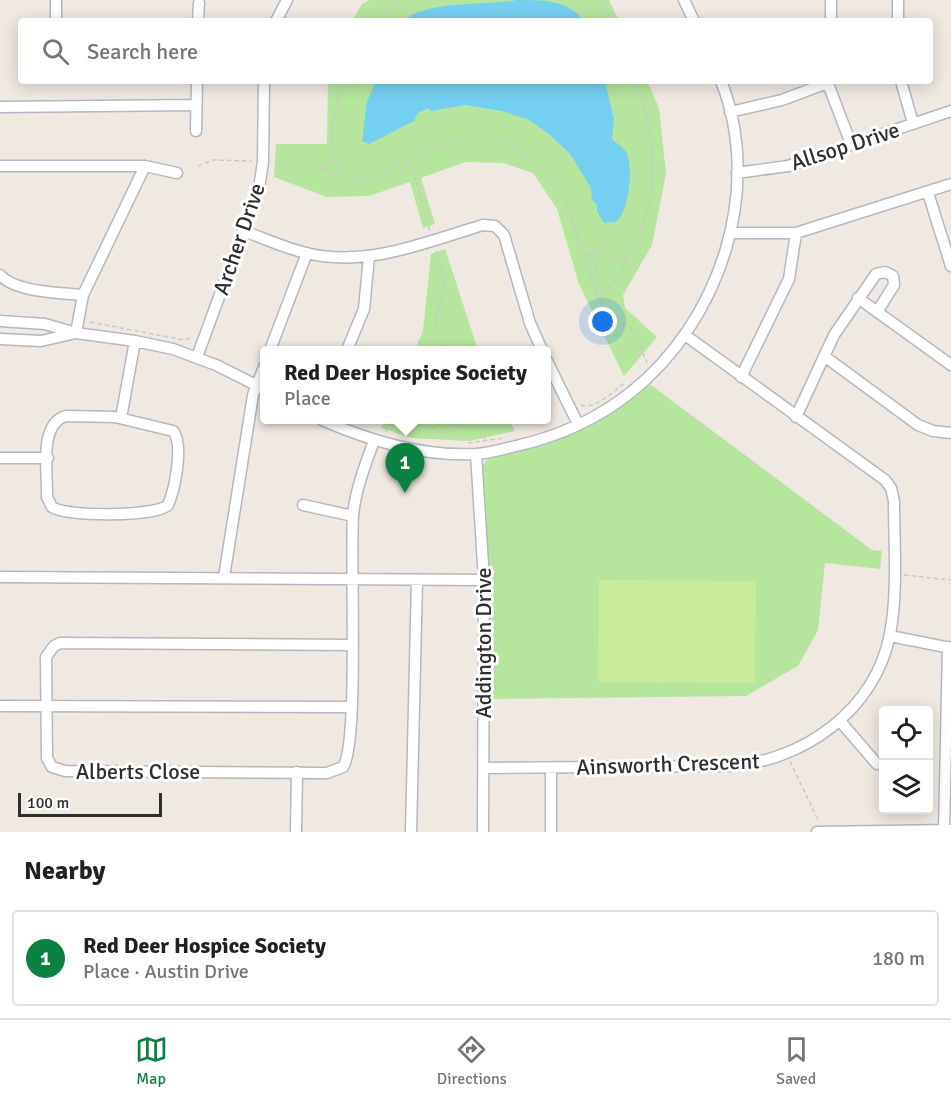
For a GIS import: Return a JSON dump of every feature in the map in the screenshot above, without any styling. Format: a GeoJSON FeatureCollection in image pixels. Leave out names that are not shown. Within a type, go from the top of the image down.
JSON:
{"type":"FeatureCollection","features":[{"type":"Feature","properties":{"kind":"street"},"geometry":{"type":"LineString","coordinates":[[56,0],[56,18]]}},
{"type":"Feature","properties":{"kind":"street"},"geometry":{"type":"LineString","coordinates":[[278,18],[287,0]]}},
{"type":"Feature","properties":{"kind":"street"},"geometry":{"type":"LineString","coordinates":[[684,0],[693,18]]}},
{"type":"Feature","properties":{"kind":"street"},"geometry":{"type":"LineString","coordinates":[[831,0],[831,18]]}},
{"type":"Feature","properties":{"kind":"street"},"geometry":{"type":"LineString","coordinates":[[898,0],[898,18]]}},
{"type":"Feature","properties":{"kind":"street"},"geometry":{"type":"LineString","coordinates":[[198,18],[199,1]]}},
{"type":"Feature","properties":{"kind":"street"},"geometry":{"type":"LineString","coordinates":[[196,84],[196,131]]}},
{"type":"Feature","properties":{"kind":"street","name":"Archer Drive"},"geometry":{"type":"LineString","coordinates":[[197,357],[244,231],[262,175],[264,84]]}},
{"type":"Feature","properties":{"kind":"street"},"geometry":{"type":"LineString","coordinates":[[332,424],[374,441],[422,451],[476,454],[536,441],[578,424],[630,393],[664,361],[685,334],[710,292],[730,233],[737,173],[730,112],[723,84]]}},
{"type":"Feature","properties":{"kind":"street"},"geometry":{"type":"LineString","coordinates":[[730,112],[782,100],[822,84]]}},
{"type":"Feature","properties":{"kind":"street"},"geometry":{"type":"LineString","coordinates":[[828,84],[851,144]]}},
{"type":"Feature","properties":{"kind":"street"},"geometry":{"type":"LineString","coordinates":[[903,84],[913,123]]}},
{"type":"Feature","properties":{"kind":"street"},"geometry":{"type":"LineString","coordinates":[[0,107],[196,105]]}},
{"type":"Feature","properties":{"kind":"street","name":"Allsop Drive"},"geometry":{"type":"LineString","coordinates":[[737,173],[788,166],[951,111]]}},
{"type":"Feature","properties":{"kind":"street"},"geometry":{"type":"LineString","coordinates":[[0,166],[145,166],[177,173]]}},
{"type":"Feature","properties":{"kind":"street"},"geometry":{"type":"LineString","coordinates":[[76,333],[82,295],[145,166]]}},
{"type":"Feature","properties":{"kind":"street"},"geometry":{"type":"LineString","coordinates":[[730,233],[796,233],[951,184]]}},
{"type":"Feature","properties":{"kind":"street"},"geometry":{"type":"LineString","coordinates":[[928,193],[951,266]]}},
{"type":"Feature","properties":{"kind":"street"},"geometry":{"type":"LineString","coordinates":[[244,231],[307,254],[369,257],[483,225],[495,226],[504,235],[530,323],[540,346]]}},
{"type":"Feature","properties":{"kind":"street"},"geometry":{"type":"LineString","coordinates":[[741,377],[789,279],[796,233]]}},
{"type":"Feature","properties":{"kind":"street"},"geometry":{"type":"LineString","coordinates":[[272,346],[307,254]]}},
{"type":"Feature","properties":{"kind":"street"},"geometry":{"type":"LineString","coordinates":[[349,346],[363,309],[369,257]]}},
{"type":"Feature","properties":{"kind":"street"},"geometry":{"type":"LineString","coordinates":[[796,417],[840,324],[876,274],[885,272],[891,274],[894,280],[893,289],[877,312]]}},
{"type":"Feature","properties":{"kind":"street"},"geometry":{"type":"LineString","coordinates":[[0,275],[6,282],[37,290],[82,295]]}},
{"type":"Feature","properties":{"kind":"street"},"geometry":{"type":"LineString","coordinates":[[858,298],[951,365]]}},
{"type":"Feature","properties":{"kind":"street"},"geometry":{"type":"LineString","coordinates":[[0,321],[45,324],[76,333],[135,340],[197,357],[260,387]]}},
{"type":"Feature","properties":{"kind":"street"},"geometry":{"type":"LineString","coordinates":[[0,339],[41,341],[76,333]]}},
{"type":"Feature","properties":{"kind":"street","name":"Ainsworth Crescent"},"geometry":{"type":"LineString","coordinates":[[483,768],[728,766],[763,762],[788,754],[808,744],[840,721],[868,686],[890,636],[894,501],[891,488],[685,334]]}},
{"type":"Feature","properties":{"kind":"street"},"geometry":{"type":"LineString","coordinates":[[121,418],[135,340]]}},
{"type":"Feature","properties":{"kind":"street"},"geometry":{"type":"LineString","coordinates":[[824,356],[918,424],[933,431],[951,433]]}},
{"type":"Feature","properties":{"kind":"street"},"geometry":{"type":"LineString","coordinates":[[551,368],[578,424]]}},
{"type":"Feature","properties":{"kind":"street"},"geometry":{"type":"LineString","coordinates":[[224,577],[241,468],[260,391]]}},
{"type":"Feature","properties":{"kind":"street"},"geometry":{"type":"LineString","coordinates":[[71,416],[121,418],[166,428],[177,435],[179,452],[170,500],[164,508],[145,513],[56,510],[47,497],[49,430],[60,418],[71,416]]}},
{"type":"Feature","properties":{"kind":"street","name":"Alberts Close"},"geometry":{"type":"LineString","coordinates":[[352,645],[60,644],[49,651],[46,657],[46,758],[52,767],[60,771],[333,772],[344,767],[350,748],[352,645],[353,516],[360,484],[374,441]]}},
{"type":"Feature","properties":{"kind":"street","name":"Addington Drive"},"geometry":{"type":"LineString","coordinates":[[476,454],[484,580],[483,832]]}},
{"type":"Feature","properties":{"kind":"street"},"geometry":{"type":"LineString","coordinates":[[0,458],[48,458]]}},
{"type":"Feature","properties":{"kind":"street"},"geometry":{"type":"LineString","coordinates":[[303,505],[353,516]]}},
{"type":"Feature","properties":{"kind":"street"},"geometry":{"type":"LineString","coordinates":[[0,578],[224,577],[484,580]]}},
{"type":"Feature","properties":{"kind":"street"},"geometry":{"type":"LineString","coordinates":[[411,832],[417,580]]}},
{"type":"Feature","properties":{"kind":"street"},"geometry":{"type":"LineString","coordinates":[[819,830],[948,830],[950,648],[890,636]]}},
{"type":"Feature","properties":{"kind":"street"},"geometry":{"type":"LineString","coordinates":[[0,706],[351,707]]}},
{"type":"Feature","properties":{"kind":"street"},"geometry":{"type":"LineString","coordinates":[[840,721],[877,764]]}},
{"type":"Feature","properties":{"kind":"street"},"geometry":{"type":"LineString","coordinates":[[551,768],[551,832]]}},
{"type":"Feature","properties":{"kind":"street"},"geometry":{"type":"LineString","coordinates":[[296,832],[297,772]]}},
{"type":"Feature","properties":{"kind":"path"},"geometry":{"type":"LineString","coordinates":[[381,18],[397,0]]}},
{"type":"Feature","properties":{"kind":"path"},"geometry":{"type":"LineString","coordinates":[[602,0],[611,18]]}},
{"type":"Feature","properties":{"kind":"path"},"geometry":{"type":"LineString","coordinates":[[341,175],[335,157],[332,133],[334,112],[344,84]]}},
{"type":"Feature","properties":{"kind":"path"},"geometry":{"type":"LineString","coordinates":[[600,301],[630,258],[649,208],[653,172],[648,117],[636,84]]}},
{"type":"Feature","properties":{"kind":"path"},"geometry":{"type":"LineString","coordinates":[[275,163],[323,169],[356,181],[368,181],[446,143],[477,137],[495,139],[519,149],[555,182],[565,198],[600,301],[634,331],[647,363],[642,368]]}},
{"type":"Feature","properties":{"kind":"path"},"geometry":{"type":"LineString","coordinates":[[323,169],[335,157]]}},
{"type":"Feature","properties":{"kind":"path"},"geometry":{"type":"LineString","coordinates":[[198,166],[216,160],[233,163],[252,161]]}},
{"type":"Feature","properties":{"kind":"path"},"geometry":{"type":"LineString","coordinates":[[409,161],[419,184],[423,218],[431,235]]}},
{"type":"Feature","properties":{"kind":"path"},"geometry":{"type":"LineString","coordinates":[[584,256],[592,253],[604,242]]}},
{"type":"Feature","properties":{"kind":"path"},"geometry":{"type":"LineString","coordinates":[[434,244],[443,279],[434,329],[443,344],[449,346]]}},
{"type":"Feature","properties":{"kind":"path"},"geometry":{"type":"LineString","coordinates":[[592,253],[611,258],[630,258]]}},
{"type":"Feature","properties":{"kind":"path"},"geometry":{"type":"LineString","coordinates":[[592,253],[599,276]]}},
{"type":"Feature","properties":{"kind":"path"},"geometry":{"type":"LineString","coordinates":[[603,286],[606,294]]}},
{"type":"Feature","properties":{"kind":"path"},"geometry":{"type":"LineString","coordinates":[[78,320],[184,340],[194,336]]}},
{"type":"Feature","properties":{"kind":"path"},"geometry":{"type":"LineString","coordinates":[[579,404],[586,407],[594,404],[631,377]]}},
{"type":"Feature","properties":{"kind":"path"},"geometry":{"type":"LineString","coordinates":[[385,434],[389,424]]}},
{"type":"Feature","properties":{"kind":"path"},"geometry":{"type":"LineString","coordinates":[[431,424],[434,429],[445,435],[457,429],[460,424]]}},
{"type":"Feature","properties":{"kind":"path"},"geometry":{"type":"LineString","coordinates":[[483,424],[486,445]]}},
{"type":"Feature","properties":{"kind":"path"},"geometry":{"type":"LineString","coordinates":[[468,443],[509,436]]}},
{"type":"Feature","properties":{"kind":"path"},"geometry":{"type":"LineString","coordinates":[[893,574],[951,580]]}},
{"type":"Feature","properties":{"kind":"path"},"geometry":{"type":"LineString","coordinates":[[788,754],[819,830]]}},
{"type":"Feature","properties":{"kind":"green space"},"geometry":{"type":"Polygon","coordinates":[[[370,0],[609,0],[618,18],[354,18],[362,4],[370,0]]]}},
{"type":"Feature","properties":{"kind":"green space"},"geometry":{"type":"Polygon","coordinates":[[[328,84],[648,84],[659,108],[666,174],[652,245],[623,295],[625,308],[657,337],[624,376],[579,284],[557,209],[533,173],[504,163],[465,162],[421,178],[435,224],[423,228],[410,182],[369,196],[327,197],[274,177],[276,144],[327,144],[328,84]]]}},
{"type":"Feature","properties":{"kind":"green space"},"geometry":{"type":"Polygon","coordinates":[[[445,249],[477,346],[417,346],[423,331],[431,254],[445,249]]]}},
{"type":"Feature","properties":{"kind":"green space"},"geometry":{"type":"Polygon","coordinates":[[[651,385],[872,550],[882,551],[880,569],[825,563],[818,630],[798,666],[746,696],[491,699],[490,593],[483,465],[488,459],[651,385]]]}},
{"type":"Feature","properties":{"kind":"green space"},"geometry":{"type":"Polygon","coordinates":[[[383,424],[511,424],[515,431],[469,441],[412,438],[381,428],[383,424]]]}},
{"type":"Feature","properties":{"kind":"green space"},"geometry":{"type":"Polygon","coordinates":[[[599,580],[756,581],[755,683],[598,682],[599,580]]]}},
{"type":"Feature","properties":{"kind":"water"},"geometry":{"type":"Polygon","coordinates":[[[546,1],[563,5],[581,18],[408,18],[414,14],[441,7],[546,1]]]}},
{"type":"Feature","properties":{"kind":"water"},"geometry":{"type":"Polygon","coordinates":[[[375,84],[606,84],[614,120],[612,139],[626,152],[630,168],[629,188],[624,209],[616,222],[604,223],[597,211],[597,205],[592,200],[591,188],[570,154],[550,135],[529,120],[502,111],[465,105],[431,111],[428,108],[418,113],[414,121],[369,144],[362,141],[367,102],[375,84]]]}},
{"type":"Feature","properties":{"kind":"place","name":"Red Deer Hospice Society"},"geometry":{"type":"Point","coordinates":[405,493]}}]}
